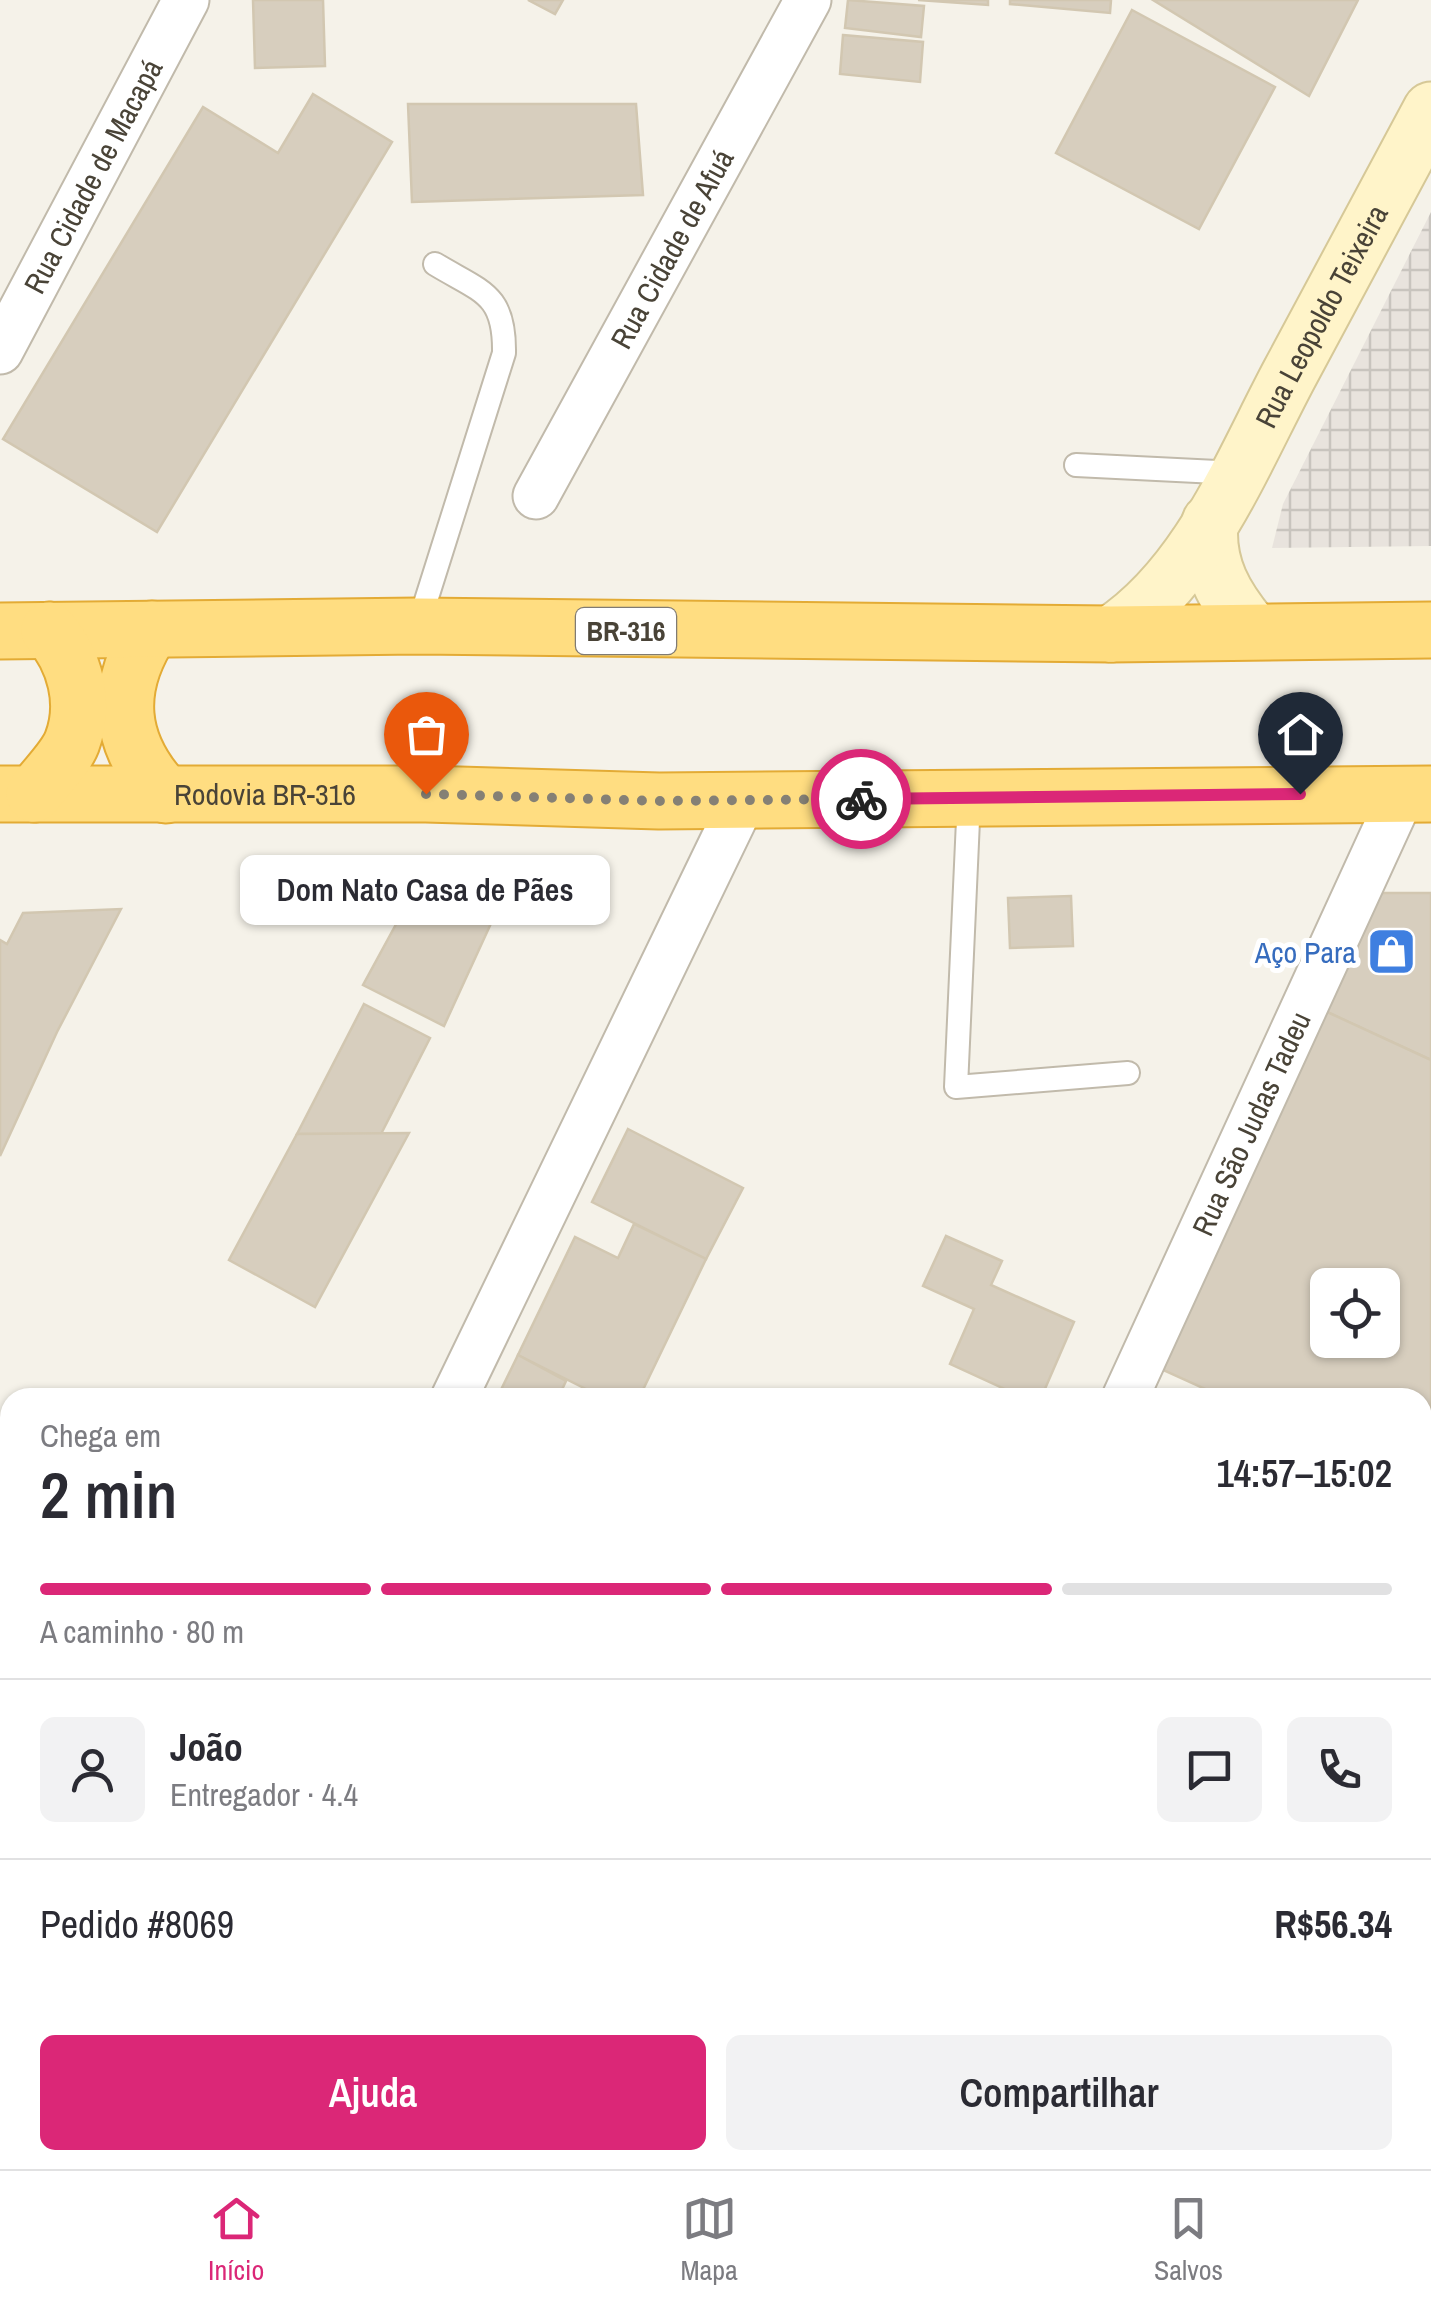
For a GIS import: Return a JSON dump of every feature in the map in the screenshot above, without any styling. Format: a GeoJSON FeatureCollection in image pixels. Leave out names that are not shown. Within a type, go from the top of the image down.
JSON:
{"type":"FeatureCollection","features":[{"type":"Feature","properties":{"kind":"highway","name":"BR-316"},"geometry":{"type":"LineString","coordinates":[[24,630],[418,626],[1111,634],[1431,630]]}},
{"type":"Feature","properties":{"kind":"highway"},"geometry":{"type":"LineString","coordinates":[[152,629],[132,660],[126,711],[140,761],[166,795]]}},
{"type":"Feature","properties":{"kind":"highway"},"geometry":{"type":"LineString","coordinates":[[17,794],[72,742],[77,703],[72,664],[24,630]]}},
{"type":"Feature","properties":{"kind":"highway","name":"Rodovia BR-316"},"geometry":{"type":"LineString","coordinates":[[17,794],[426,794],[744,800],[1417,794]]}},
{"type":"Feature","properties":{"kind":"main road","name":"Rua Leopoldo Teixeira"},"geometry":{"type":"LineString","coordinates":[[1111,634],[1139,615],[1162,592],[1210,522],[1431,110]]}},
{"type":"Feature","properties":{"kind":"main road"},"geometry":{"type":"LineString","coordinates":[[1210,522],[1216,574],[1230,604],[1252,630]]}},
{"type":"Feature","properties":{"kind":"street","name":"Rua Cidade de Macapá"},"geometry":{"type":"LineString","coordinates":[[0,352],[186,0]]}},
{"type":"Feature","properties":{"kind":"street","name":"Rua Cidade de Afuá"},"geometry":{"type":"LineString","coordinates":[[536,496],[808,0]]}},
{"type":"Feature","properties":{"kind":"street","name":"Rua São Judas Tadeu"},"geometry":{"type":"LineString","coordinates":[[1130,1388],[1417,794]]}},
{"type":"Feature","properties":{"kind":"street"},"geometry":{"type":"LineString","coordinates":[[459,1388],[744,800]]}},
{"type":"Feature","properties":{"kind":"lane"},"geometry":{"type":"LineString","coordinates":[[418,626],[504,353],[504,320],[489,297],[435,264]]}},
{"type":"Feature","properties":{"kind":"lane"},"geometry":{"type":"LineString","coordinates":[[1076,465],[1237,472]]}},
{"type":"Feature","properties":{"kind":"lane"},"geometry":{"type":"LineString","coordinates":[[969,798],[956,1088],[1128,1072]]}},
{"type":"Feature","properties":{"kind":"shaded area"},"geometry":{"type":"Polygon","coordinates":[[[1431,212],[1431,546],[1272,548],[1283,504],[1431,212]]]}},
{"type":"Feature","properties":{"kind":"building"},"geometry":{"type":"Polygon","coordinates":[[[253,0],[323,0],[325,66],[255,68],[253,0]]]}},
{"type":"Feature","properties":{"kind":"building"},"geometry":{"type":"Polygon","coordinates":[[[528,0],[563,0],[555,14],[528,0]]]}},
{"type":"Feature","properties":{"kind":"building"},"geometry":{"type":"Polygon","coordinates":[[[848,0],[924,6],[921,37],[845,28],[848,0]]]}},
{"type":"Feature","properties":{"kind":"building"},"geometry":{"type":"Polygon","coordinates":[[[918,0],[988,0],[988,5],[918,0]]]}},
{"type":"Feature","properties":{"kind":"building"},"geometry":{"type":"Polygon","coordinates":[[[1010,0],[1111,0],[1110,13],[1010,4],[1010,0]]]}},
{"type":"Feature","properties":{"kind":"building"},"geometry":{"type":"Polygon","coordinates":[[[1153,0],[1358,0],[1309,96],[1153,0]]]}},
{"type":"Feature","properties":{"kind":"building"},"geometry":{"type":"Polygon","coordinates":[[[1132,10],[1275,87],[1199,229],[1056,153],[1132,10]]]}},
{"type":"Feature","properties":{"kind":"building"},"geometry":{"type":"Polygon","coordinates":[[[843,35],[923,42],[920,82],[840,74],[843,35]]]}},
{"type":"Feature","properties":{"kind":"building"},"geometry":{"type":"Polygon","coordinates":[[[313,94],[392,142],[157,532],[3,439],[203,107],[278,153],[313,94]]]}},
{"type":"Feature","properties":{"kind":"building"},"geometry":{"type":"Polygon","coordinates":[[[408,104],[636,104],[643,195],[412,202],[408,104]]]}},
{"type":"Feature","properties":{"kind":"building","name":"Aço Para"},"geometry":{"type":"Polygon","coordinates":[[[1378,893],[1431,893],[1431,1060],[1325,1011],[1378,893]]]}},
{"type":"Feature","properties":{"kind":"building"},"geometry":{"type":"Polygon","coordinates":[[[412,895],[504,895],[444,1026],[363,985],[412,895]]]}},
{"type":"Feature","properties":{"kind":"building"},"geometry":{"type":"Polygon","coordinates":[[[1071,896],[1073,946],[1010,948],[1008,898],[1071,896]]]}},
{"type":"Feature","properties":{"kind":"building"},"geometry":{"type":"Polygon","coordinates":[[[121,909],[57,1032],[0,1156],[0,940],[7,944],[23,913],[121,909]]]}},
{"type":"Feature","properties":{"kind":"building"},"geometry":{"type":"Polygon","coordinates":[[[364,1004],[430,1038],[381,1134],[297,1134],[364,1004]]]}},
{"type":"Feature","properties":{"kind":"building"},"geometry":{"type":"Polygon","coordinates":[[[1325,1011],[1431,1060],[1431,1388],[1203,1388],[1163,1370],[1325,1011]]]}},
{"type":"Feature","properties":{"kind":"building"},"geometry":{"type":"Polygon","coordinates":[[[628,1129],[743,1188],[706,1259],[592,1202],[628,1129]]]}},
{"type":"Feature","properties":{"kind":"building"},"geometry":{"type":"Polygon","coordinates":[[[409,1133],[315,1307],[229,1260],[297,1134],[409,1133]]]}},
{"type":"Feature","properties":{"kind":"building"},"geometry":{"type":"Polygon","coordinates":[[[634,1224],[706,1259],[644,1388],[584,1388],[518,1355],[575,1237],[618,1258],[634,1224]]]}},
{"type":"Feature","properties":{"kind":"building"},"geometry":{"type":"Polygon","coordinates":[[[946,1236],[1002,1261],[991,1285],[1074,1322],[1045,1388],[1002,1388],[950,1364],[974,1309],[923,1286],[946,1236]]]}},
{"type":"Feature","properties":{"kind":"building"},"geometry":{"type":"Polygon","coordinates":[[[518,1355],[566,1381],[563,1388],[502,1388],[518,1355]]]}},
{"type":"Feature","properties":{"kind":"way so far"},"geometry":{"type":"LineString","coordinates":[[426,794],[660,801],[861,799]]}},
{"type":"Feature","properties":{"kind":"place","name":"Dom Nato Casa de Pães"},"geometry":{"type":"Point","coordinates":[426,794]}},
{"type":"Feature","properties":{"kind":"place","name":"Aço Para"},"geometry":{"type":"Point","coordinates":[1391,952]}},
{"type":"Feature","properties":{"kind":"route"},"geometry":{"type":"LineString","coordinates":[[861,799],[1300,794]]}}]}
